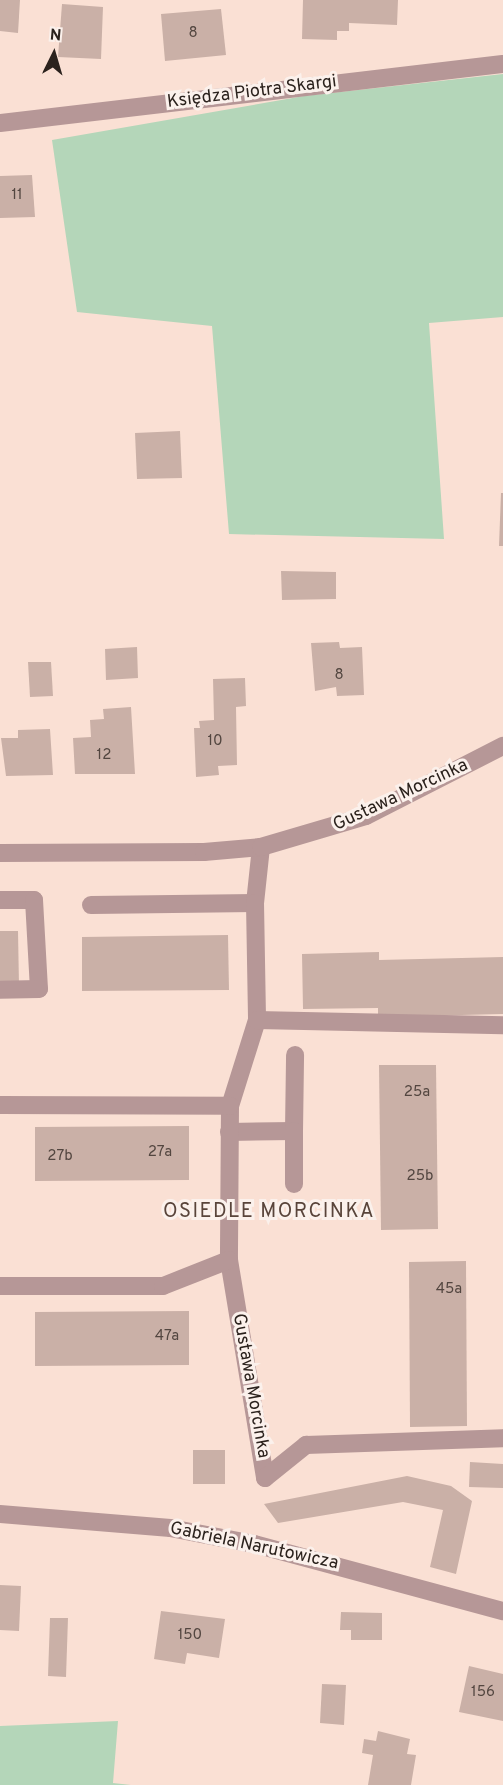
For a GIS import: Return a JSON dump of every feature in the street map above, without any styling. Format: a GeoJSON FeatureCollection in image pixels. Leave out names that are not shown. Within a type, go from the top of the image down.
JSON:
{"type":"FeatureCollection","features":[{"type":"Feature","properties":{"kind":"street","name":"Księdza Piotra Skargi"},"geometry":{"type":"LineString","coordinates":[[0,123],[503,64]]}},
{"type":"Feature","properties":{"kind":"street","name":"Gustawa Morcinka"},"geometry":{"type":"LineString","coordinates":[[0,853],[204,852],[261,847],[366,816],[503,746]]}},
{"type":"Feature","properties":{"kind":"street","name":"Gustawa Morcinka"},"geometry":{"type":"LineString","coordinates":[[261,847],[255,903],[257,1020],[230,1106],[229,1260],[265,1478],[306,1445],[503,1438]]}},
{"type":"Feature","properties":{"kind":"street"},"geometry":{"type":"LineString","coordinates":[[0,900],[34,900],[39,989],[0,990]]}},
{"type":"Feature","properties":{"kind":"street"},"geometry":{"type":"LineString","coordinates":[[91,905],[255,903]]}},
{"type":"Feature","properties":{"kind":"street"},"geometry":{"type":"LineString","coordinates":[[257,1020],[503,1025]]}},
{"type":"Feature","properties":{"kind":"street"},"geometry":{"type":"LineString","coordinates":[[294,1184],[295,1055]]}},
{"type":"Feature","properties":{"kind":"street"},"geometry":{"type":"LineString","coordinates":[[0,1105],[230,1106]]}},
{"type":"Feature","properties":{"kind":"street"},"geometry":{"type":"LineString","coordinates":[[229,1132],[294,1131]]}},
{"type":"Feature","properties":{"kind":"street"},"geometry":{"type":"LineString","coordinates":[[0,1286],[163,1286],[229,1260]]}},
{"type":"Feature","properties":{"kind":"street","name":"Gabriela Narutowicza"},"geometry":{"type":"LineString","coordinates":[[0,1514],[170,1528],[254,1544],[503,1611]]}},
{"type":"Feature","properties":{"kind":"green space"},"geometry":{"type":"Polygon","coordinates":[[[503,74],[503,317],[429,323],[444,539],[229,534],[212,326],[77,312],[52,140],[304,96],[503,74]]]}},
{"type":"Feature","properties":{"kind":"green space"},"geometry":{"type":"Polygon","coordinates":[[[118,1721],[113,1783],[131,1785],[0,1785],[0,1726],[118,1721]]]}},
{"type":"Feature","properties":{"kind":"building"},"geometry":{"type":"Polygon","coordinates":[[[0,0],[20,0],[18,33],[0,31],[0,0]]]}},
{"type":"Feature","properties":{"kind":"building"},"geometry":{"type":"Polygon","coordinates":[[[303,0],[398,0],[397,25],[349,23],[349,31],[337,31],[337,40],[302,39],[303,0]]]}},
{"type":"Feature","properties":{"kind":"building"},"geometry":{"type":"Polygon","coordinates":[[[62,4],[103,7],[101,59],[58,57],[62,4]]]}},
{"type":"Feature","properties":{"kind":"building"},"geometry":{"type":"Polygon","coordinates":[[[221,9],[226,55],[165,61],[161,14],[221,9]]]}},
{"type":"Feature","properties":{"kind":"building"},"geometry":{"type":"Polygon","coordinates":[[[32,175],[35,217],[0,218],[0,176],[32,175]]]}},
{"type":"Feature","properties":{"kind":"building"},"geometry":{"type":"Polygon","coordinates":[[[180,431],[182,478],[137,479],[135,433],[180,431]]]}},
{"type":"Feature","properties":{"kind":"building"},"geometry":{"type":"Polygon","coordinates":[[[501,493],[503,493],[503,546],[499,546],[501,493]]]}},
{"type":"Feature","properties":{"kind":"building"},"geometry":{"type":"Polygon","coordinates":[[[281,571],[336,572],[336,599],[282,600],[281,571]]]}},
{"type":"Feature","properties":{"kind":"building"},"geometry":{"type":"Polygon","coordinates":[[[339,642],[340,648],[362,647],[364,695],[337,696],[336,687],[315,691],[311,643],[339,642]]]}},
{"type":"Feature","properties":{"kind":"building"},"geometry":{"type":"Polygon","coordinates":[[[137,647],[138,678],[106,680],[105,649],[137,647]]]}},
{"type":"Feature","properties":{"kind":"building"},"geometry":{"type":"Polygon","coordinates":[[[28,662],[51,662],[53,696],[30,697],[28,662]]]}},
{"type":"Feature","properties":{"kind":"building"},"geometry":{"type":"Polygon","coordinates":[[[245,678],[246,706],[236,707],[237,765],[218,766],[219,775],[196,777],[194,728],[200,728],[199,721],[214,720],[213,679],[245,678]]]}},
{"type":"Feature","properties":{"kind":"building"},"geometry":{"type":"Polygon","coordinates":[[[131,707],[135,774],[75,774],[73,738],[91,737],[90,720],[104,719],[103,709],[131,707]]]}},
{"type":"Feature","properties":{"kind":"building"},"geometry":{"type":"Polygon","coordinates":[[[50,729],[53,775],[6,776],[1,738],[18,738],[18,730],[50,729]]]}},
{"type":"Feature","properties":{"kind":"building"},"geometry":{"type":"Polygon","coordinates":[[[0,931],[18,931],[19,986],[0,986],[0,931]]]}},
{"type":"Feature","properties":{"kind":"building"},"geometry":{"type":"Polygon","coordinates":[[[228,935],[229,990],[82,991],[82,937],[228,935]]]}},
{"type":"Feature","properties":{"kind":"building"},"geometry":{"type":"Polygon","coordinates":[[[379,952],[379,960],[503,957],[503,1014],[378,1017],[378,1008],[303,1009],[302,954],[379,952]]]}},
{"type":"Feature","properties":{"kind":"building"},"geometry":{"type":"Polygon","coordinates":[[[379,1065],[436,1065],[438,1229],[381,1230],[379,1065]]]}},
{"type":"Feature","properties":{"kind":"building"},"geometry":{"type":"Polygon","coordinates":[[[189,1126],[189,1180],[35,1181],[35,1127],[189,1126]]]}},
{"type":"Feature","properties":{"kind":"building"},"geometry":{"type":"Polygon","coordinates":[[[466,1261],[467,1426],[410,1427],[409,1262],[466,1261]]]}},
{"type":"Feature","properties":{"kind":"building"},"geometry":{"type":"Polygon","coordinates":[[[189,1311],[189,1365],[35,1366],[35,1312],[189,1311]]]}},
{"type":"Feature","properties":{"kind":"building"},"geometry":{"type":"Polygon","coordinates":[[[193,1450],[225,1450],[225,1484],[193,1484],[193,1450]]]}},
{"type":"Feature","properties":{"kind":"building"},"geometry":{"type":"Polygon","coordinates":[[[470,1462],[503,1464],[503,1488],[469,1487],[470,1462]]]}},
{"type":"Feature","properties":{"kind":"building"},"geometry":{"type":"Polygon","coordinates":[[[407,1476],[451,1486],[472,1501],[456,1574],[430,1567],[443,1510],[403,1502],[278,1523],[264,1504],[407,1476]]]}},
{"type":"Feature","properties":{"kind":"building"},"geometry":{"type":"Polygon","coordinates":[[[0,1585],[21,1586],[19,1631],[0,1630],[0,1585]]]}},
{"type":"Feature","properties":{"kind":"building"},"geometry":{"type":"Polygon","coordinates":[[[161,1611],[225,1619],[219,1658],[187,1653],[185,1664],[154,1659],[161,1611]]]}},
{"type":"Feature","properties":{"kind":"building"},"geometry":{"type":"Polygon","coordinates":[[[341,1612],[382,1613],[382,1640],[351,1640],[351,1630],[340,1630],[341,1612]]]}},
{"type":"Feature","properties":{"kind":"building"},"geometry":{"type":"Polygon","coordinates":[[[50,1618],[68,1618],[66,1677],[48,1676],[50,1618]]]}},
{"type":"Feature","properties":{"kind":"building"},"geometry":{"type":"Polygon","coordinates":[[[469,1666],[503,1674],[503,1721],[459,1712],[469,1666]]]}},
{"type":"Feature","properties":{"kind":"building"},"geometry":{"type":"Polygon","coordinates":[[[322,1684],[346,1685],[344,1725],[320,1723],[322,1684]]]}},
{"type":"Feature","properties":{"kind":"building"},"geometry":{"type":"Polygon","coordinates":[[[378,1731],[410,1739],[407,1754],[416,1755],[411,1785],[368,1785],[373,1755],[362,1753],[364,1739],[376,1741],[378,1731]]]}},
{"type":"Feature","properties":{"kind":"district","name":"OSIEDLE MORCINKA"},"geometry":{"type":"Point","coordinates":[269,1212]}}]}
